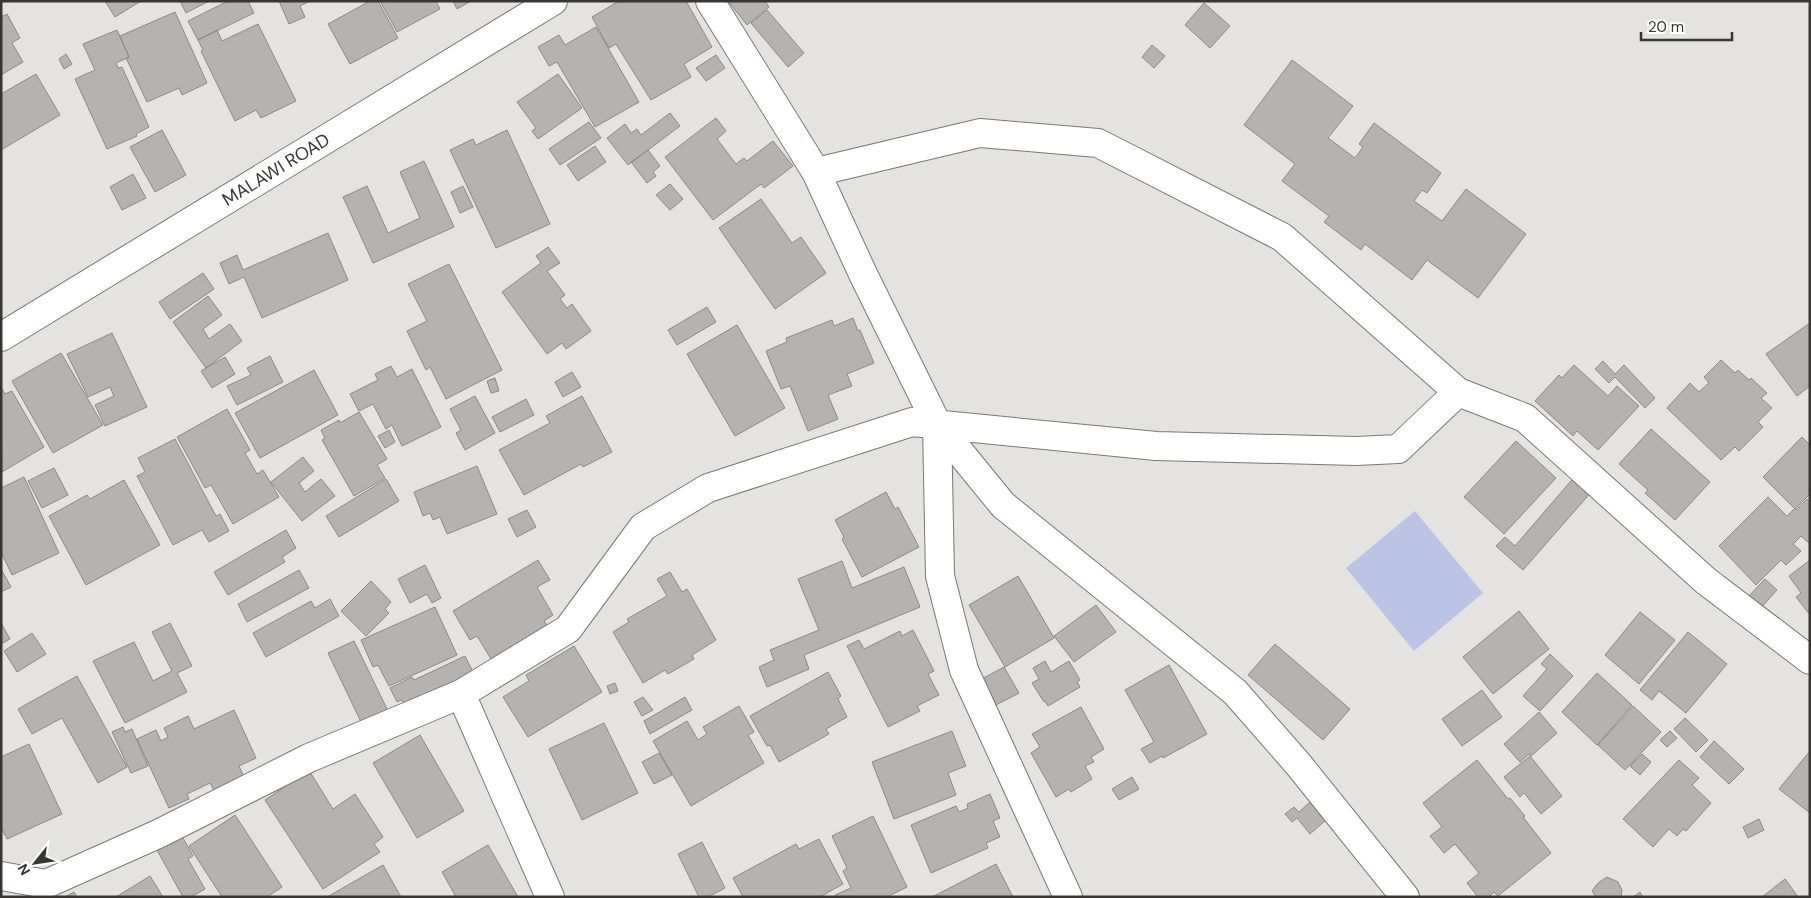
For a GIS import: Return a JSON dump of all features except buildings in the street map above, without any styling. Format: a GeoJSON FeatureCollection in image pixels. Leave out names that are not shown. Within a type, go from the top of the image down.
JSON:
{"type":"FeatureCollection","features":[{"type":"Feature","properties":{"kind":"street","name":"MALAWI ROAD"},"geometry":{"type":"LineString","coordinates":[[1,337],[553,1]]}},
{"type":"Feature","properties":{"kind":"street"},"geometry":{"type":"LineString","coordinates":[[710,1],[816,172],[863,274],[937,424],[1003,505],[1235,692],[1298,764],[1405,897]]}},
{"type":"Feature","properties":{"kind":"street"},"geometry":{"type":"LineString","coordinates":[[816,172],[980,133],[1098,143],[1282,237],[1458,392],[1525,418],[1706,581],[1810,660]]}},
{"type":"Feature","properties":{"kind":"street"},"geometry":{"type":"LineString","coordinates":[[1,876],[46,884],[158,834],[309,758],[461,694],[568,629],[644,527],[708,488],[912,422],[1156,446],[1356,451],[1398,449],[1458,392]]}},
{"type":"Feature","properties":{"kind":"street"},"geometry":{"type":"LineString","coordinates":[[937,424],[940,576],[964,670],[1068,897]]}},
{"type":"Feature","properties":{"kind":"street"},"geometry":{"type":"LineString","coordinates":[[461,694],[550,897]]}},
{"type":"Feature","properties":{"kind":"water"},"geometry":{"type":"Polygon","coordinates":[[[1415,511],[1483,593],[1414,651],[1346,568],[1415,511]]]}}]}
